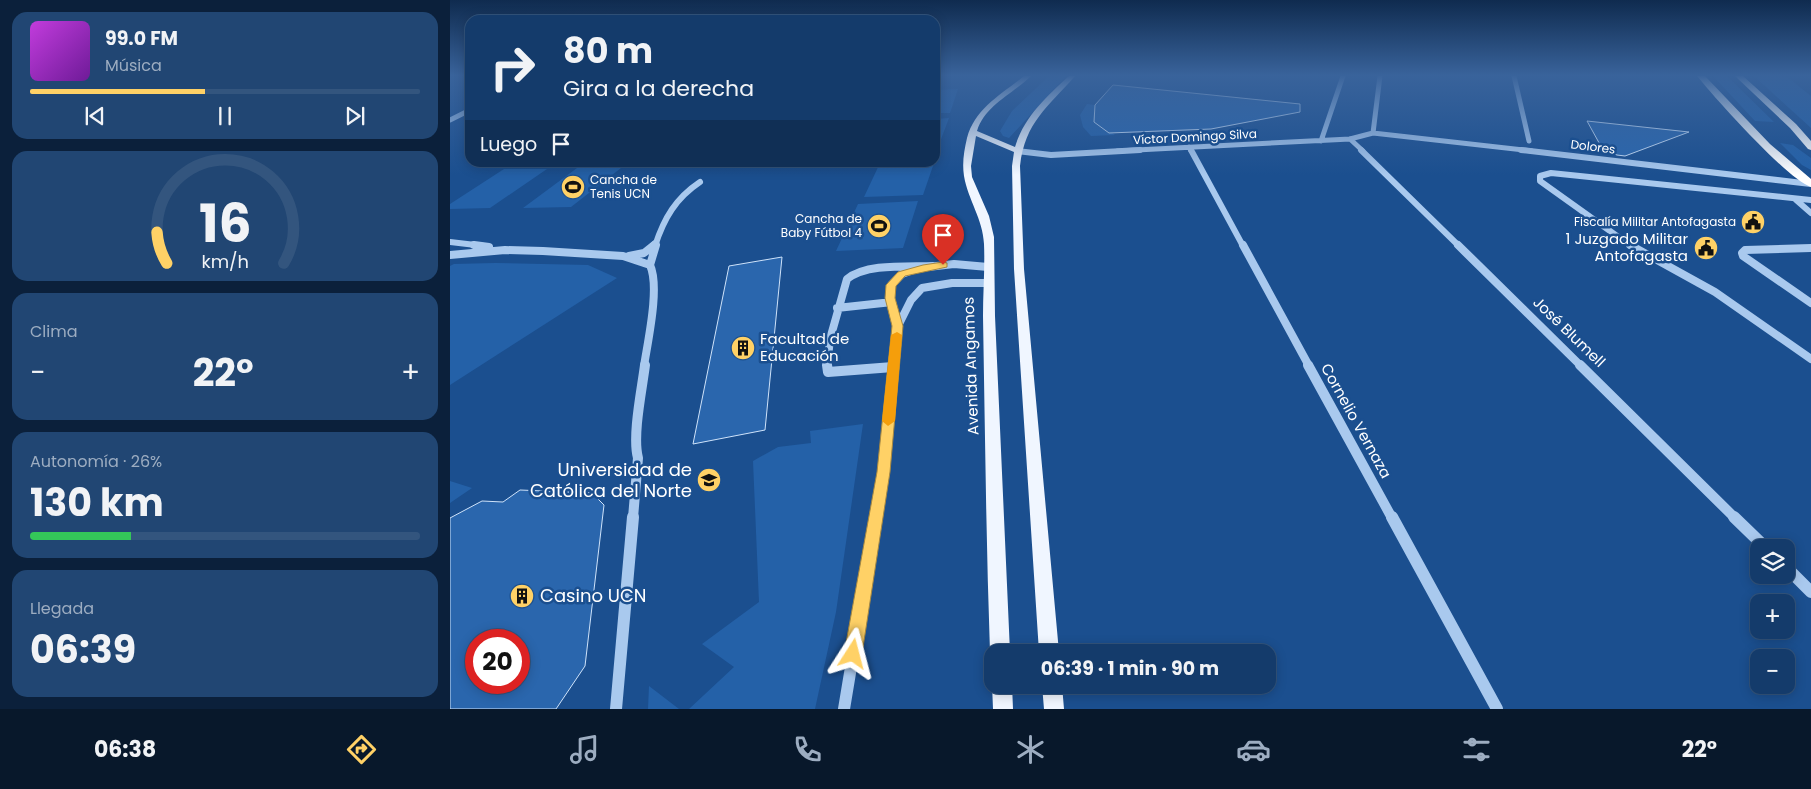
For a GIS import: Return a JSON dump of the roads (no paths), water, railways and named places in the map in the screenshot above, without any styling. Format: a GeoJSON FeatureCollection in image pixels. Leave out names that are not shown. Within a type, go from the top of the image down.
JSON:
{"type":"FeatureCollection","features":[{"type":"Feature","properties":{"kind":"highway"},"geometry":{"type":"LineString","coordinates":[[1730,109],[1758,140],[1788,167],[1811,184]]}},
{"type":"Feature","properties":{"kind":"highway"},"geometry":{"type":"LineString","coordinates":[[1775,109],[1811,146]]}},
{"type":"Feature","properties":{"kind":"main road","name":"Avenida Angamos"},"geometry":{"type":"LineString","coordinates":[[988,109],[978,121],[973,132],[966,168],[969,186],[984,218],[989,235],[988,284],[1000,644]]}},
{"type":"Feature","properties":{"kind":"main road"},"geometry":{"type":"LineString","coordinates":[[1041,109],[1025,129],[1017,151],[1019,269],[1048,644]]}},
{"type":"Feature","properties":{"kind":"main road"},"geometry":{"type":"LineString","coordinates":[[973,132],[1017,151]]}},
{"type":"Feature","properties":{"kind":"main road"},"geometry":{"type":"LineString","coordinates":[[1002,694],[1003,709]]}},
{"type":"Feature","properties":{"kind":"main road"},"geometry":{"type":"LineString","coordinates":[[1053,694],[1054,709]]}},
{"type":"Feature","properties":{"kind":"street"},"geometry":{"type":"LineString","coordinates":[[1321,141],[1332,109]]}},
{"type":"Feature","properties":{"kind":"street"},"geometry":{"type":"LineString","coordinates":[[1373,133],[1376,109]]}},
{"type":"Feature","properties":{"kind":"street"},"geometry":{"type":"LineString","coordinates":[[1522,109],[1529,141]]}},
{"type":"Feature","properties":{"kind":"street"},"geometry":{"type":"LineString","coordinates":[[450,120],[465,112]]}},
{"type":"Feature","properties":{"kind":"street","name":"Víctor Domingo Silva"},"geometry":{"type":"LineString","coordinates":[[1017,151],[1051,154],[1321,141],[1350,139],[1373,133]]}},
{"type":"Feature","properties":{"kind":"street","name":"Dolores"},"geometry":{"type":"LineString","coordinates":[[1373,133],[1811,184]]}},
{"type":"Feature","properties":{"kind":"street","name":"José Blumell"},"geometry":{"type":"LineString","coordinates":[[1350,139],[1757,539]]}},
{"type":"Feature","properties":{"kind":"street","name":"Cornelio Vernaza"},"geometry":{"type":"LineString","coordinates":[[1189,147],[1497,709]]}},
{"type":"Feature","properties":{"kind":"street"},"geometry":{"type":"LineString","coordinates":[[1709,172],[1713,178]]}},
{"type":"Feature","properties":{"kind":"street"},"geometry":{"type":"LineString","coordinates":[[1811,200],[1720,188],[1551,173],[1540,176],[1540,181],[1635,249],[1715,292],[1811,359]]}},
{"type":"Feature","properties":{"kind":"street"},"geometry":{"type":"LineString","coordinates":[[450,242],[505,250],[623,256],[644,254],[650,250],[657,239],[673,204],[687,190],[700,182]]}},
{"type":"Feature","properties":{"kind":"street"},"geometry":{"type":"LineString","coordinates":[[1796,199],[1811,212]]}},
{"type":"Feature","properties":{"kind":"street"},"geometry":{"type":"LineString","coordinates":[[616,709],[638,458],[636,451],[639,409],[654,290],[654,274],[650,265],[657,239]]}},
{"type":"Feature","properties":{"kind":"street"},"geometry":{"type":"LineString","coordinates":[[1811,248],[1745,250],[1742,253],[1743,256],[1811,303]]}},
{"type":"Feature","properties":{"kind":"street"},"geometry":{"type":"LineString","coordinates":[[450,255],[505,250]]}},
{"type":"Feature","properties":{"kind":"street"},"geometry":{"type":"LineString","coordinates":[[623,256],[650,265]]}},
{"type":"Feature","properties":{"kind":"street"},"geometry":{"type":"LineString","coordinates":[[893,367],[828,372],[825,357],[837,308],[848,278],[855,273],[872,269],[954,264],[988,267]]}},
{"type":"Feature","properties":{"kind":"street"},"geometry":{"type":"LineString","coordinates":[[898,326],[892,302],[891,285],[895,279],[912,270],[933,266]]}},
{"type":"Feature","properties":{"kind":"street"},"geometry":{"type":"LineString","coordinates":[[898,326],[911,300],[922,288],[952,283],[988,284]]}},
{"type":"Feature","properties":{"kind":"street"},"geometry":{"type":"LineString","coordinates":[[837,308],[892,302]]}},
{"type":"Feature","properties":{"kind":"street"},"geometry":{"type":"LineString","coordinates":[[1799,350],[1811,350]]}},
{"type":"Feature","properties":{"kind":"street"},"geometry":{"type":"LineString","coordinates":[[1795,576],[1811,592]]}},
{"type":"Feature","properties":{"kind":"lane"},"geometry":{"type":"LineString","coordinates":[[844,709],[884,472],[898,326]]}},
{"type":"Feature","properties":{"kind":"place","name":"Cancha de Tenis UCN"},"geometry":{"type":"Point","coordinates":[573,187]}},
{"type":"Feature","properties":{"kind":"place","name":"Fiscalía Militar Antofagasta"},"geometry":{"type":"Point","coordinates":[1753,222]}},
{"type":"Feature","properties":{"kind":"place","name":"Cancha de Baby Fútbol 4"},"geometry":{"type":"Point","coordinates":[879,226]}},
{"type":"Feature","properties":{"kind":"place","name":"1 Juzgado Militar Antofagasta"},"geometry":{"type":"Point","coordinates":[1706,248]}},
{"type":"Feature","properties":{"kind":"place","name":"Facultad de Educación"},"geometry":{"type":"Point","coordinates":[743,348]}},
{"type":"Feature","properties":{"kind":"place","name":"Universidad de Católica del Norte"},"geometry":{"type":"Point","coordinates":[709,480]}},
{"type":"Feature","properties":{"kind":"place","name":"Casino UCN"},"geometry":{"type":"Point","coordinates":[522,596]}}]}
